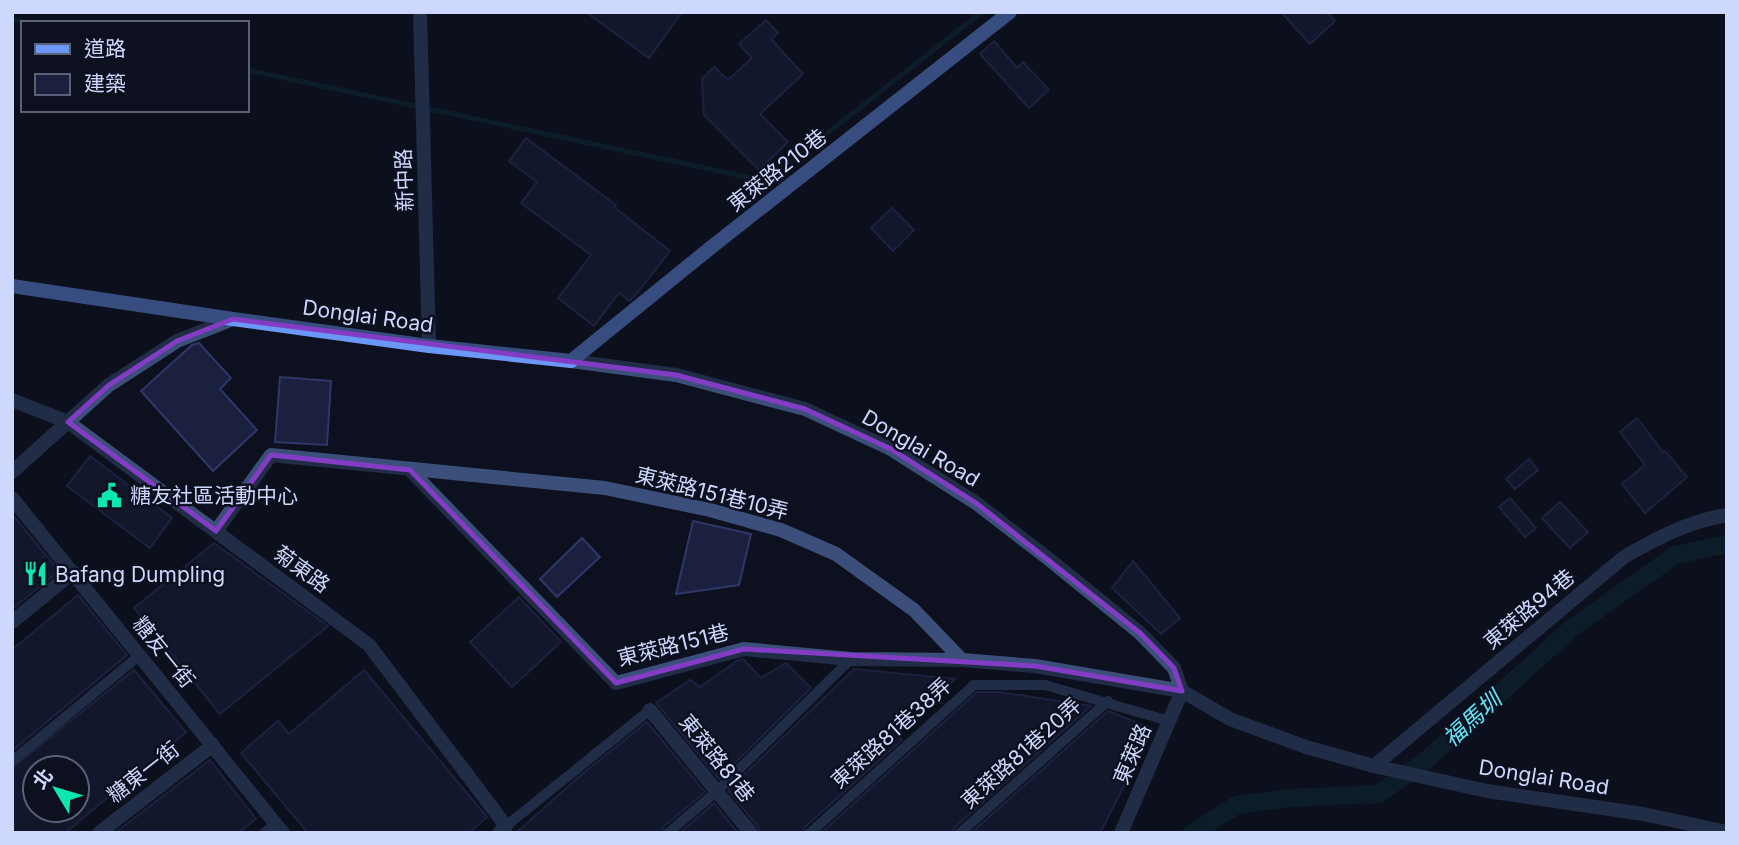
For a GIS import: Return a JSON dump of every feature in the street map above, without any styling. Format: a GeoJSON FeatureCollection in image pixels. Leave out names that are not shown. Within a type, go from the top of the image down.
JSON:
{"type":"FeatureCollection","features":[{"type":"Feature","properties":{"kind":"street","name":"新中路"},"geometry":{"type":"LineString","coordinates":[[421,12],[429,346]]}},
{"type":"Feature","properties":{"kind":"street","name":"東萊路210巷"},"geometry":{"type":"LineString","coordinates":[[571,361],[1010,12]]}},
{"type":"Feature","properties":{"kind":"street","name":"Donglai Road"},"geometry":{"type":"LineString","coordinates":[[12,286],[429,346],[676,375],[805,410],[891,449],[976,503],[1140,633],[1174,668],[1182,691],[1230,719],[1306,747],[1374,766],[1487,791],[1643,814],[1727,832]]}},
{"type":"Feature","properties":{"kind":"street"},"geometry":{"type":"LineString","coordinates":[[12,472],[109,385],[177,341],[233,319]]}},
{"type":"Feature","properties":{"kind":"street","name":"菊東路"},"geometry":{"type":"LineString","coordinates":[[12,400],[68,422],[369,645],[503,830]]}},
{"type":"Feature","properties":{"kind":"street"},"geometry":{"type":"LineString","coordinates":[[216,531],[271,456],[410,470]]}},
{"type":"Feature","properties":{"kind":"street","name":"東萊路151巷"},"geometry":{"type":"LineString","coordinates":[[410,470],[615,683],[744,649],[850,659],[962,660],[1035,666],[1182,691]]}},
{"type":"Feature","properties":{"kind":"street","name":"東萊路151巷10弄"},"geometry":{"type":"LineString","coordinates":[[410,470],[604,488],[710,510],[781,530],[836,554],[914,610],[962,660]]}},
{"type":"Feature","properties":{"kind":"street","name":"糖友一街"},"geometry":{"type":"LineString","coordinates":[[12,498],[213,745],[274,830]]}},
{"type":"Feature","properties":{"kind":"street","name":"東萊路94巷"},"geometry":{"type":"LineString","coordinates":[[1374,766],[1624,557],[1665,533],[1707,518],[1727,515]]}},
{"type":"Feature","properties":{"kind":"street"},"geometry":{"type":"LineString","coordinates":[[12,622],[73,572]]}},
{"type":"Feature","properties":{"kind":"street","name":"東萊路"},"geometry":{"type":"LineString","coordinates":[[1121,833],[1182,691]]}},
{"type":"Feature","properties":{"kind":"street","name":"東萊路81巷"},"geometry":{"type":"LineString","coordinates":[[650,710],[751,833]]}},
{"type":"Feature","properties":{"kind":"street","name":"糖東一街"},"geometry":{"type":"LineString","coordinates":[[99,833],[213,745]]}},
{"type":"Feature","properties":{"kind":"lane"},"geometry":{"type":"LineString","coordinates":[[12,761],[140,655]]}},
{"type":"Feature","properties":{"kind":"lane"},"geometry":{"type":"LineString","coordinates":[[668,833],[716,792],[850,659]]}},
{"type":"Feature","properties":{"kind":"lane","name":"東萊路81巷38弄"},"geometry":{"type":"LineString","coordinates":[[810,833],[974,685],[1045,685],[1108,701],[1169,721]]}},
{"type":"Feature","properties":{"kind":"lane","name":"東萊路81巷20弄"},"geometry":{"type":"LineString","coordinates":[[960,833],[1108,701]]}},
{"type":"Feature","properties":{"kind":"lane"},"geometry":{"type":"LineString","coordinates":[[503,830],[650,710]]}},
{"type":"Feature","properties":{"kind":"highlighted area"},"geometry":{"type":"Polygon","coordinates":[[[233,319],[676,375],[805,409],[891,449],[976,503],[1140,633],[1174,668],[1182,691],[1035,666],[744,649],[616,683],[410,470],[271,455],[216,531],[68,422],[109,385],[177,341],[233,319]]]}},
{"type":"Feature","properties":{"kind":"building"},"geometry":{"type":"Polygon","coordinates":[[[586,12],[682,12],[649,58],[586,12]]]}},
{"type":"Feature","properties":{"kind":"building"},"geometry":{"type":"Polygon","coordinates":[[[1281,12],[1327,12],[1335,21],[1310,44],[1281,12]]]}},
{"type":"Feature","properties":{"kind":"building"},"geometry":{"type":"Polygon","coordinates":[[[766,20],[778,33],[771,39],[803,74],[760,114],[788,142],[759,170],[704,115],[702,79],[714,67],[728,80],[752,58],[739,44],[766,20]]]}},
{"type":"Feature","properties":{"kind":"building"},"geometry":{"type":"Polygon","coordinates":[[[994,41],[1017,68],[1023,62],[1049,90],[1029,108],[980,54],[994,41]]]}},
{"type":"Feature","properties":{"kind":"building"},"geometry":{"type":"Polygon","coordinates":[[[526,138],[616,205],[614,207],[670,251],[634,297],[629,301],[619,293],[594,326],[558,298],[591,255],[521,203],[537,182],[509,161],[526,138]]]}},
{"type":"Feature","properties":{"kind":"building"},"geometry":{"type":"Polygon","coordinates":[[[892,208],[914,230],[893,251],[871,228],[892,208]]]}},
{"type":"Feature","properties":{"kind":"building"},"geometry":{"type":"Polygon","coordinates":[[[199,343],[231,378],[220,389],[257,430],[213,471],[141,391],[192,345],[199,343]]]}},
{"type":"Feature","properties":{"kind":"building"},"geometry":{"type":"Polygon","coordinates":[[[280,377],[331,381],[327,445],[275,442],[280,377]]]}},
{"type":"Feature","properties":{"kind":"building"},"geometry":{"type":"Polygon","coordinates":[[[1637,418],[1663,452],[1665,451],[1687,477],[1645,513],[1622,484],[1645,465],[1620,432],[1637,418]]]}},
{"type":"Feature","properties":{"kind":"building","name":"糖友社區活動中心"},"geometry":{"type":"Polygon","coordinates":[[[90,456],[172,518],[150,548],[67,486],[90,456]]]}},
{"type":"Feature","properties":{"kind":"building"},"geometry":{"type":"Polygon","coordinates":[[[1529,459],[1538,470],[1515,489],[1506,479],[1529,459]]]}},
{"type":"Feature","properties":{"kind":"building"},"geometry":{"type":"Polygon","coordinates":[[[1510,498],[1536,528],[1525,537],[1499,507],[1510,498]]]}},
{"type":"Feature","properties":{"kind":"building"},"geometry":{"type":"Polygon","coordinates":[[[1560,502],[1588,532],[1570,548],[1542,518],[1560,502]]]}},
{"type":"Feature","properties":{"kind":"building"},"geometry":{"type":"Polygon","coordinates":[[[12,514],[59,571],[12,609],[12,514]]]}},
{"type":"Feature","properties":{"kind":"building"},"geometry":{"type":"Polygon","coordinates":[[[693,521],[751,534],[739,585],[676,594],[693,521]]]}},
{"type":"Feature","properties":{"kind":"building"},"geometry":{"type":"Polygon","coordinates":[[[582,538],[600,557],[557,597],[540,579],[582,538]]]}},
{"type":"Feature","properties":{"kind":"building"},"geometry":{"type":"Polygon","coordinates":[[[214,543],[328,626],[220,714],[134,608],[214,543]]]}},
{"type":"Feature","properties":{"kind":"building"},"geometry":{"type":"Polygon","coordinates":[[[1133,561],[1180,618],[1161,634],[1112,588],[1133,561]]]}},
{"type":"Feature","properties":{"kind":"building"},"geometry":{"type":"Polygon","coordinates":[[[78,595],[127,655],[12,751],[12,650],[78,595]]]}},
{"type":"Feature","properties":{"kind":"building"},"geometry":{"type":"Polygon","coordinates":[[[519,597],[561,642],[512,687],[470,642],[519,597]]]}},
{"type":"Feature","properties":{"kind":"building"},"geometry":{"type":"Polygon","coordinates":[[[743,659],[761,678],[786,663],[811,688],[719,779],[656,703],[690,680],[700,687],[743,659]]]}},
{"type":"Feature","properties":{"kind":"building"},"geometry":{"type":"Polygon","coordinates":[[[854,669],[955,679],[897,734],[902,740],[805,827],[803,833],[760,833],[728,790],[854,669]]]}},
{"type":"Feature","properties":{"kind":"building"},"geometry":{"type":"Polygon","coordinates":[[[134,670],[186,732],[91,811],[91,754],[29,754],[134,670]]]}},
{"type":"Feature","properties":{"kind":"building"},"geometry":{"type":"Polygon","coordinates":[[[364,670],[487,817],[469,833],[308,833],[241,753],[278,721],[289,734],[364,670]]]}},
{"type":"Feature","properties":{"kind":"building"},"geometry":{"type":"Polygon","coordinates":[[[977,692],[999,692],[1091,706],[955,827],[953,833],[821,833],[977,692]]]}},
{"type":"Feature","properties":{"kind":"building"},"geometry":{"type":"Polygon","coordinates":[[[1108,711],[1153,729],[1100,833],[971,833],[1108,711]]]}},
{"type":"Feature","properties":{"kind":"building"},"geometry":{"type":"Polygon","coordinates":[[[647,722],[705,792],[663,827],[661,833],[516,833],[582,774],[647,722]]]}},
{"type":"Feature","properties":{"kind":"building"},"geometry":{"type":"Polygon","coordinates":[[[210,760],[256,819],[238,833],[115,833],[210,760]]]}},
{"type":"Feature","properties":{"kind":"building"},"geometry":{"type":"Polygon","coordinates":[[[21,761],[21,824],[76,824],[65,833],[12,833],[12,768],[21,761]]]}},
{"type":"Feature","properties":{"kind":"building"},"geometry":{"type":"Polygon","coordinates":[[[714,803],[738,833],[680,833],[714,803]]]}},
{"type":"Feature","properties":{"kind":"waterway"},"geometry":{"type":"LineString","coordinates":[[248,70],[766,181],[982,12]]}},
{"type":"Feature","properties":{"kind":"waterway"},"geometry":{"type":"LineString","coordinates":[[12,19],[21,21]]}},
{"type":"Feature","properties":{"kind":"waterway","name":"福馬圳"},"geometry":{"type":"LineString","coordinates":[[1192,833],[1237,805],[1290,798],[1378,794],[1424,762],[1572,628],[1675,555],[1727,544]]}},
{"type":"Feature","properties":{"kind":"place","name":"糖友社區活動中心"},"geometry":{"type":"Point","coordinates":[110,495]}},
{"type":"Feature","properties":{"kind":"place","name":"Bafang Dumpling"},"geometry":{"type":"Point","coordinates":[35,574]}}]}
